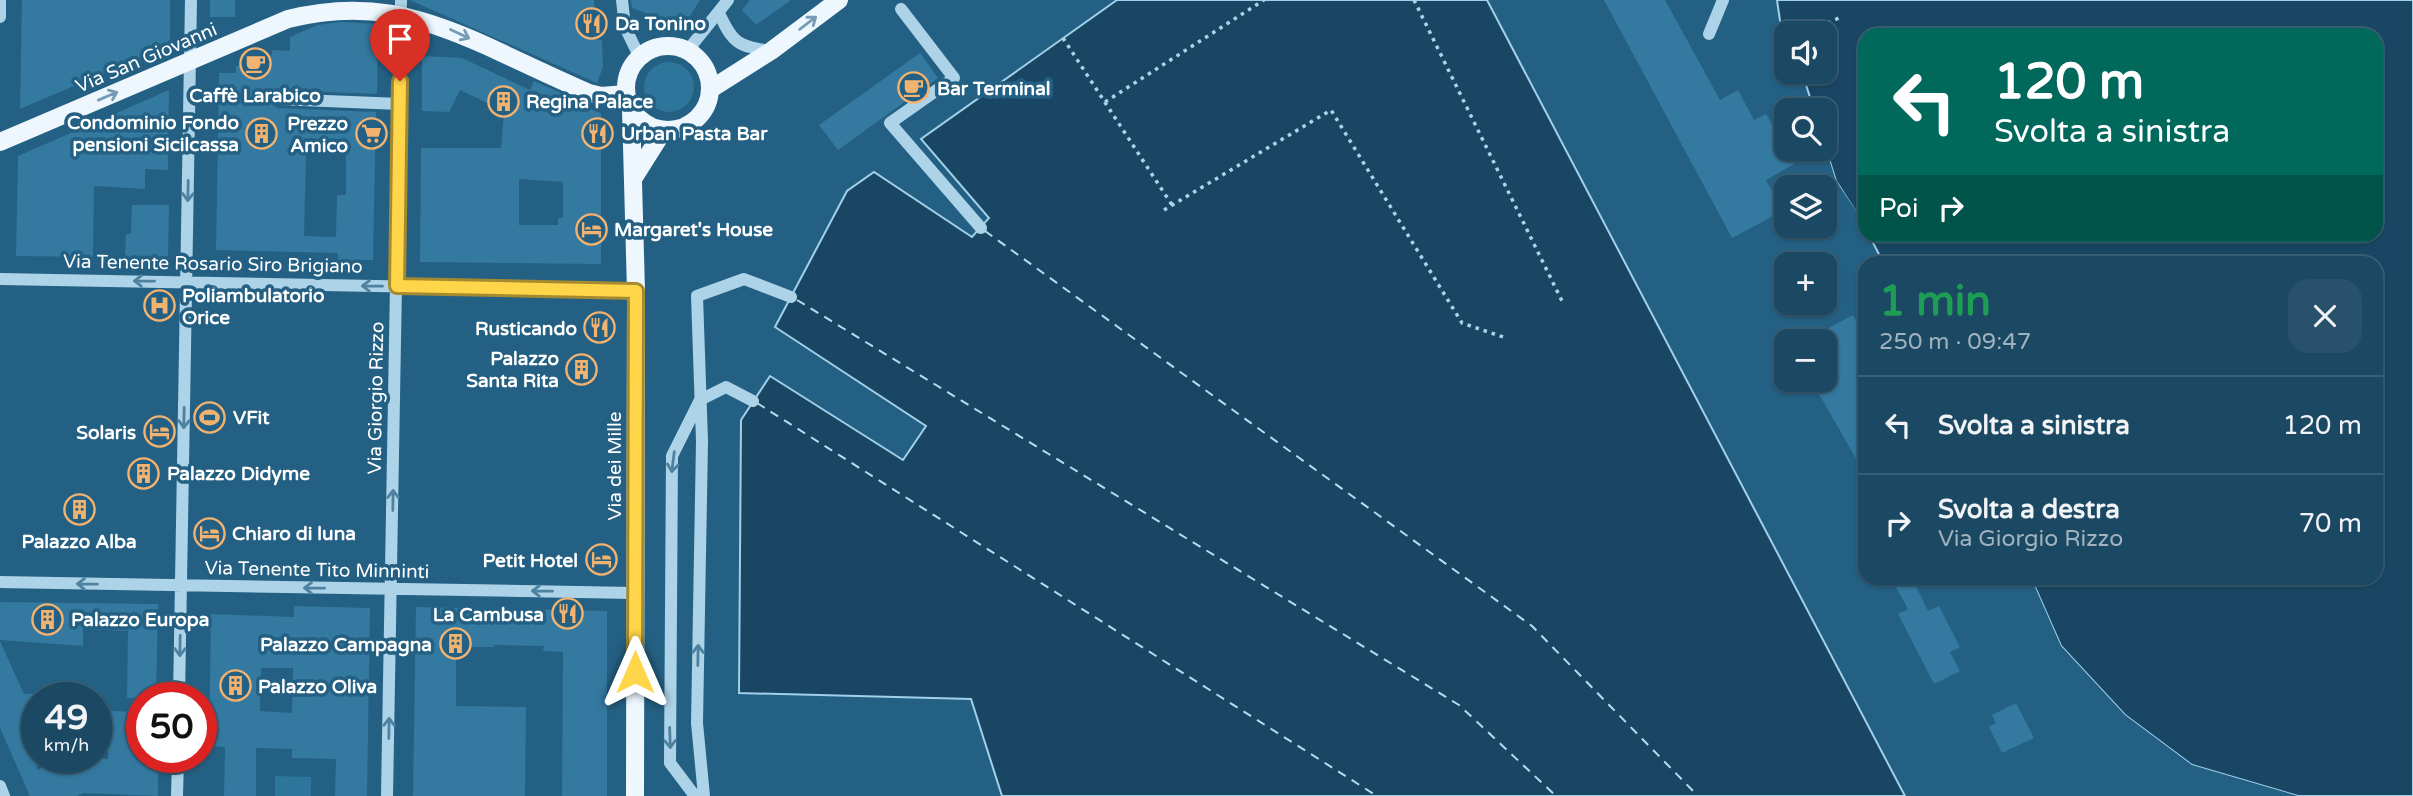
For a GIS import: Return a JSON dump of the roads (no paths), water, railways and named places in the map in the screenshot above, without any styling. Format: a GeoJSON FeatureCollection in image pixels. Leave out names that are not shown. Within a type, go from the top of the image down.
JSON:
{"type":"FeatureCollection","features":[{"type":"Feature","properties":{"kind":"main road"},"geometry":{"type":"LineString","coordinates":[[711,89],[771,51],[839,0]]}},
{"type":"Feature","properties":{"kind":"main road","name":"Via San Giovanni"},"geometry":{"type":"LineString","coordinates":[[0,142],[310,11],[355,5],[401,5],[589,93],[629,102]]}},
{"type":"Feature","properties":{"kind":"main road"},"geometry":{"type":"LineString","coordinates":[[629,102],[640,119],[664,130],[686,127],[695,121],[706,107],[711,89],[705,66],[688,50],[679,46],[657,46],[639,56]]}},
{"type":"Feature","properties":{"kind":"main road","name":"Via dei Mille"},"geometry":{"type":"LineString","coordinates":[[635,796],[636,291],[628,74],[639,56]]}},
{"type":"Feature","properties":{"kind":"main road"},"geometry":{"type":"LineString","coordinates":[[633,179],[664,130]]}},
{"type":"Feature","properties":{"kind":"street"},"geometry":{"type":"LineString","coordinates":[[0,0],[0,17]]}},
{"type":"Feature","properties":{"kind":"street"},"geometry":{"type":"LineString","coordinates":[[179,682],[191,0]]}},
{"type":"Feature","properties":{"kind":"street"},"geometry":{"type":"LineString","coordinates":[[622,0],[625,27],[639,56]]}},
{"type":"Feature","properties":{"kind":"street"},"geometry":{"type":"LineString","coordinates":[[688,50],[728,0]]}},
{"type":"Feature","properties":{"kind":"street"},"geometry":{"type":"LineString","coordinates":[[1709,34],[1723,0]]}},
{"type":"Feature","properties":{"kind":"street","name":"Via Giorgio Rizzo"},"geometry":{"type":"LineString","coordinates":[[387,796],[401,5]]}},
{"type":"Feature","properties":{"kind":"street"},"geometry":{"type":"LineString","coordinates":[[901,9],[954,78],[890,122],[981,228]]}},
{"type":"Feature","properties":{"kind":"street"},"geometry":{"type":"LineString","coordinates":[[719,13],[730,36],[741,46],[771,51]]}},
{"type":"Feature","properties":{"kind":"street"},"geometry":{"type":"LineString","coordinates":[[277,99],[400,104]]}},
{"type":"Feature","properties":{"kind":"street","name":"Via Tenente Rosario Siro Brigiano"},"geometry":{"type":"LineString","coordinates":[[0,279],[636,291]]}},
{"type":"Feature","properties":{"kind":"street"},"geometry":{"type":"LineString","coordinates":[[704,796],[697,723],[700,400],[697,296],[744,279],[791,297]]}},
{"type":"Feature","properties":{"kind":"street"},"geometry":{"type":"LineString","coordinates":[[695,796],[670,763],[672,456],[700,400],[726,387],[753,401]]}},
{"type":"Feature","properties":{"kind":"street","name":"Via Tenente Tito Minninti"},"geometry":{"type":"LineString","coordinates":[[0,582],[634,593]]}},
{"type":"Feature","properties":{"kind":"street"},"geometry":{"type":"LineString","coordinates":[[177,796],[178,773]]}},
{"type":"Feature","properties":{"kind":"street"},"geometry":{"type":"LineString","coordinates":[[0,786],[4,796]]}},
{"type":"Feature","properties":{"kind":"place","name":"Da Tonino"},"geometry":{"type":"Point","coordinates":[592,23]}},
{"type":"Feature","properties":{"kind":"place","name":"Caffè Larabico"},"geometry":{"type":"Point","coordinates":[255,64]}},
{"type":"Feature","properties":{"kind":"place","name":"Bar Terminal"},"geometry":{"type":"Point","coordinates":[914,88]}},
{"type":"Feature","properties":{"kind":"place","name":"Regina Palace"},"geometry":{"type":"Point","coordinates":[503,101]}},
{"type":"Feature","properties":{"kind":"place","name":"Condominio Fondo pensioni Sicilcassa"},"geometry":{"type":"Point","coordinates":[262,133]}},
{"type":"Feature","properties":{"kind":"place","name":"Urban Pasta Bar"},"geometry":{"type":"Point","coordinates":[598,133]}},
{"type":"Feature","properties":{"kind":"place","name":"Prezzo Amico"},"geometry":{"type":"Point","coordinates":[371,134]}},
{"type":"Feature","properties":{"kind":"place","name":"Margaret's House"},"geometry":{"type":"Point","coordinates":[591,229]}},
{"type":"Feature","properties":{"kind":"place","name":"Poliambulatorio Orice"},"geometry":{"type":"Point","coordinates":[159,306]}},
{"type":"Feature","properties":{"kind":"place","name":"Rusticando"},"geometry":{"type":"Point","coordinates":[600,328]}},
{"type":"Feature","properties":{"kind":"place","name":"Palazzo Santa Rita"},"geometry":{"type":"Point","coordinates":[582,369]}},
{"type":"Feature","properties":{"kind":"place","name":"VFit"},"geometry":{"type":"Point","coordinates":[210,417]}},
{"type":"Feature","properties":{"kind":"place","name":"Solaris"},"geometry":{"type":"Point","coordinates":[159,432]}},
{"type":"Feature","properties":{"kind":"place","name":"Palazzo Didyme"},"geometry":{"type":"Point","coordinates":[144,473]}},
{"type":"Feature","properties":{"kind":"place","name":"Palazzo Alba"},"geometry":{"type":"Point","coordinates":[79,510]}},
{"type":"Feature","properties":{"kind":"place","name":"Chiaro di luna"},"geometry":{"type":"Point","coordinates":[209,533]}},
{"type":"Feature","properties":{"kind":"place","name":"Petit Hotel"},"geometry":{"type":"Point","coordinates":[601,560]}},
{"type":"Feature","properties":{"kind":"place","name":"La Cambusa"},"geometry":{"type":"Point","coordinates":[567,614]}},
{"type":"Feature","properties":{"kind":"place","name":"Palazzo Europa"},"geometry":{"type":"Point","coordinates":[48,619]}},
{"type":"Feature","properties":{"kind":"place","name":"Palazzo Campagna"},"geometry":{"type":"Point","coordinates":[455,644]}},
{"type":"Feature","properties":{"kind":"place","name":"Palazzo Oliva"},"geometry":{"type":"Point","coordinates":[235,686]}}]}
